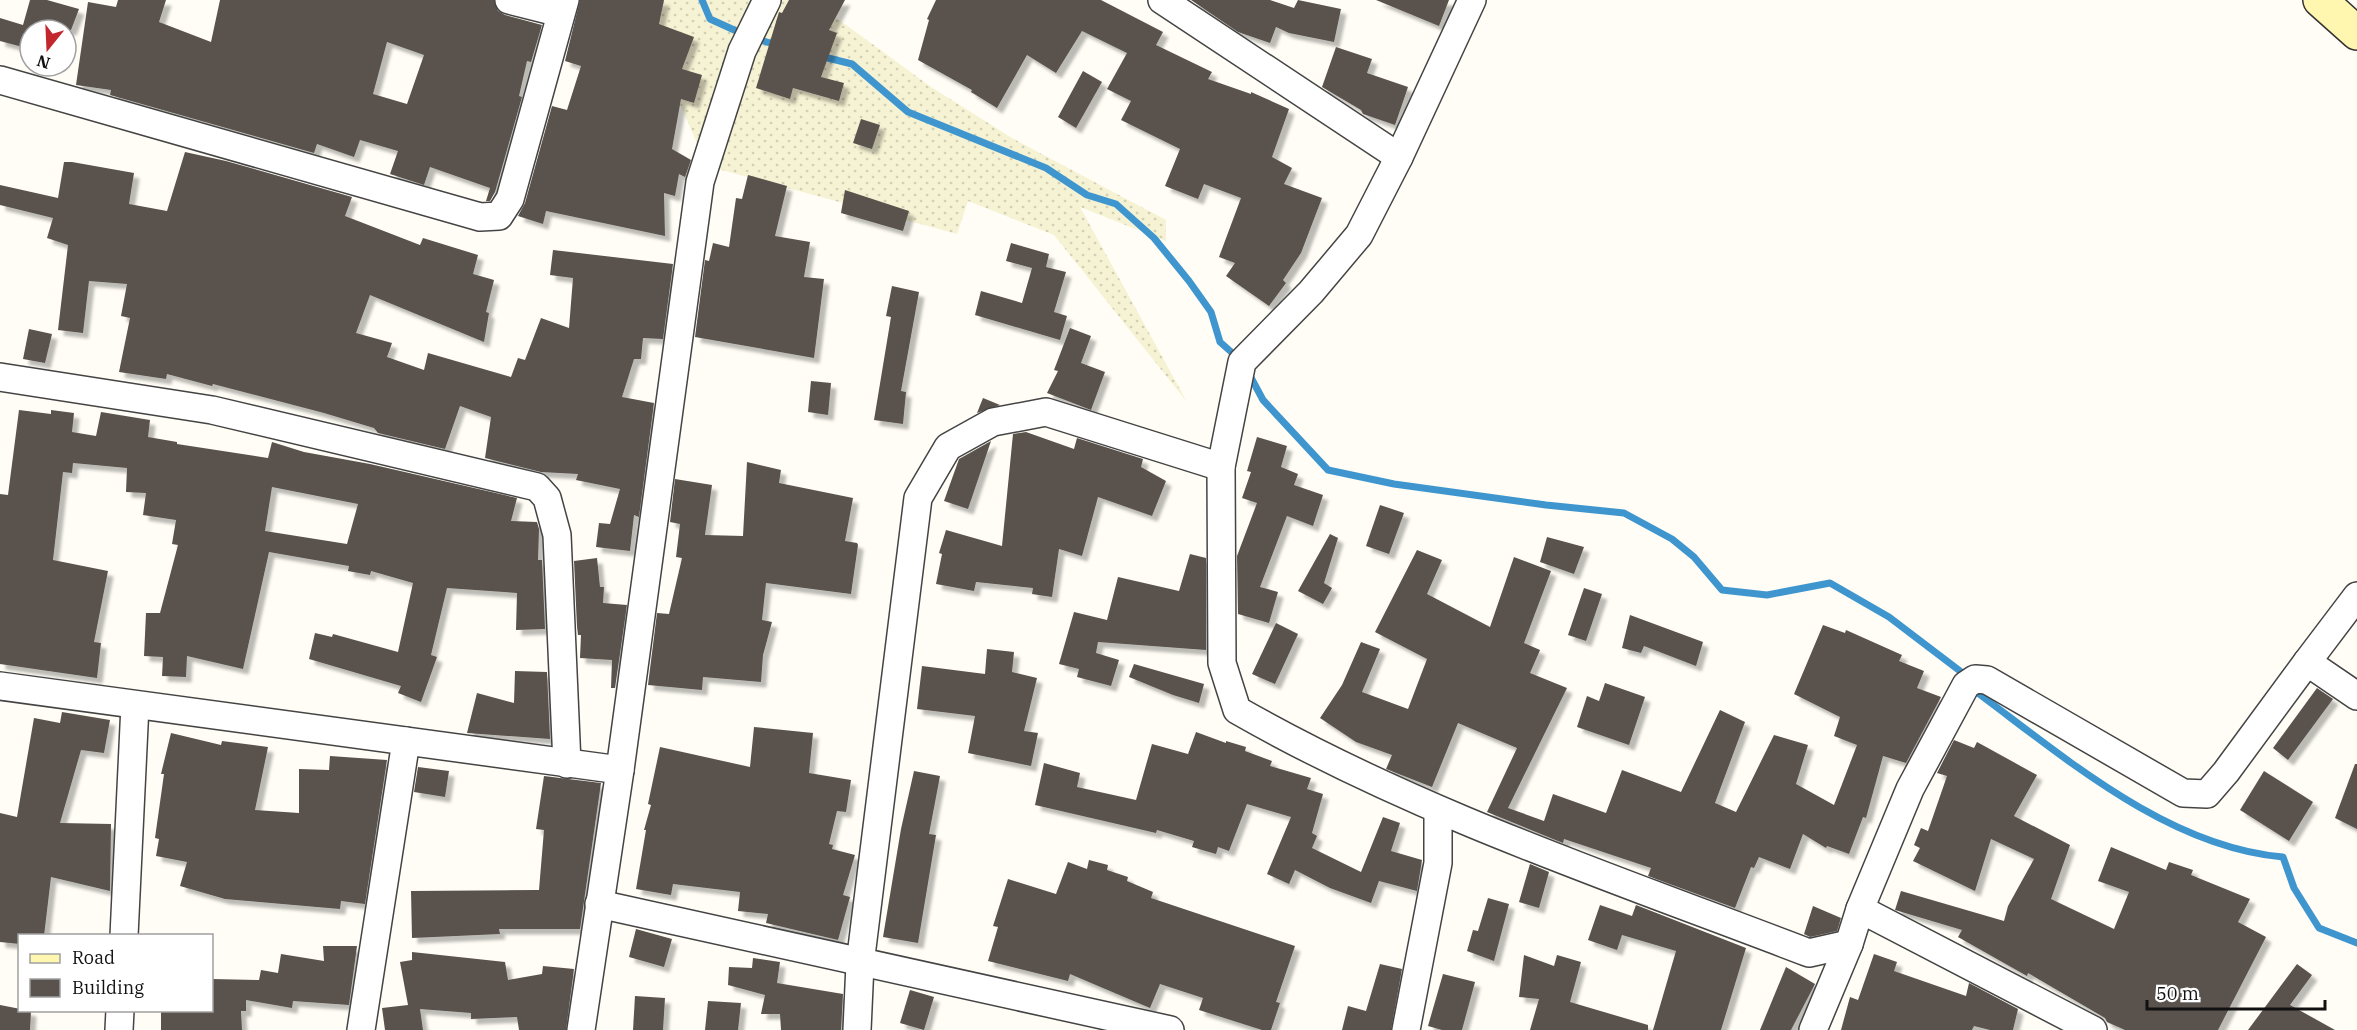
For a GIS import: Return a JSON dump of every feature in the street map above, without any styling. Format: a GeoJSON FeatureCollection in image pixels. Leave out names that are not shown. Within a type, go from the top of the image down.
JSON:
{"type":"FeatureCollection","features":[{"type":"Feature","properties":{"kind":"street"},"geometry":{"type":"LineString","coordinates":[[0,80],[480,217],[499,216],[510,199],[563,7],[509,0]]}},
{"type":"Feature","properties":{"kind":"street"},"geometry":{"type":"LineString","coordinates":[[1162,0],[1399,157]]}},
{"type":"Feature","properties":{"kind":"street"},"geometry":{"type":"LineString","coordinates":[[1472,0],[1399,157],[1359,235],[1311,292],[1242,362],[1221,467],[1222,663],[1237,710],[1304,748],[1438,810],[1809,953],[1849,944]]}},
{"type":"Feature","properties":{"kind":"street"},"geometry":{"type":"LineString","coordinates":[[581,1030],[598,904],[620,771],[700,182],[742,51],[763,7]]}},
{"type":"Feature","properties":{"kind":"street"},"geometry":{"type":"LineString","coordinates":[[0,377],[212,410],[537,487],[547,498],[557,535],[567,764]]}},
{"type":"Feature","properties":{"kind":"street"},"geometry":{"type":"LineString","coordinates":[[857,1030],[860,964],[918,498],[948,447],[993,422],[1046,412],[1221,467]]}},
{"type":"Feature","properties":{"kind":"street"},"geometry":{"type":"LineString","coordinates":[[1813,1030],[1910,789],[1966,685],[1975,679],[1987,680],[2183,792],[2207,794],[2226,772],[2357,596]]}},
{"type":"Feature","properties":{"kind":"street"},"geometry":{"type":"LineString","coordinates":[[2307,662],[2357,696]]}},
{"type":"Feature","properties":{"kind":"street"},"geometry":{"type":"LineString","coordinates":[[0,686],[620,771]]}},
{"type":"Feature","properties":{"kind":"street"},"geometry":{"type":"LineString","coordinates":[[123,934],[135,705]]}},
{"type":"Feature","properties":{"kind":"street"},"geometry":{"type":"LineString","coordinates":[[361,1030],[405,741]]}},
{"type":"Feature","properties":{"kind":"street"},"geometry":{"type":"LineString","coordinates":[[1406,1030],[1437,863],[1438,810]]}},
{"type":"Feature","properties":{"kind":"street"},"geometry":{"type":"LineString","coordinates":[[598,904],[1136,1026],[1170,1030]]}},
{"type":"Feature","properties":{"kind":"street"},"geometry":{"type":"LineString","coordinates":[[1860,909],[2093,1030]]}},
{"type":"Feature","properties":{"kind":"street"},"geometry":{"type":"LineString","coordinates":[[119,1030],[120,1012]]}},
{"type":"Feature","properties":{"kind":"shaded area"},"geometry":{"type":"Polygon","coordinates":[[[638,0],[812,0],[931,87],[1012,138],[1166,220],[1166,241],[1080,207],[1187,402],[1054,235],[968,201],[957,234],[707,166],[641,15],[638,0]]]}},
{"type":"Feature","properties":{"kind":"building"},"geometry":{"type":"Polygon","coordinates":[[[30,0],[47,0],[79,9],[76,18],[25,18],[30,0]]]}},
{"type":"Feature","properties":{"kind":"building"},"geometry":{"type":"Polygon","coordinates":[[[118,0],[166,0],[159,22],[211,42],[220,0],[494,0],[498,11],[505,15],[542,25],[531,62],[527,61],[519,96],[522,97],[495,192],[490,201],[486,201],[490,188],[430,167],[424,185],[390,174],[398,151],[360,140],[354,157],[317,144],[314,153],[110,95],[111,90],[76,85],[88,2],[116,7],[118,0]],[[387,42],[373,94],[407,104],[424,55],[387,42]]]}},
{"type":"Feature","properties":{"kind":"building"},"geometry":{"type":"Polygon","coordinates":[[[580,0],[664,0],[659,24],[694,37],[682,69],[702,75],[694,103],[681,99],[672,149],[691,160],[685,177],[679,174],[675,196],[664,193],[665,236],[546,211],[543,224],[518,216],[525,203],[552,106],[567,110],[581,66],[565,61],[580,0]]]}},
{"type":"Feature","properties":{"kind":"building"},"geometry":{"type":"Polygon","coordinates":[[[789,0],[845,0],[829,30],[837,33],[821,77],[844,83],[839,101],[793,88],[790,99],[756,88],[779,12],[782,13],[789,0]]]}},
{"type":"Feature","properties":{"kind":"building"},"geometry":{"type":"Polygon","coordinates":[[[936,0],[1101,0],[1163,32],[1156,45],[1212,72],[1208,79],[1251,94],[1251,92],[1289,109],[1272,157],[1292,168],[1284,184],[1322,198],[1301,253],[1283,280],[1286,283],[1269,306],[1226,276],[1235,263],[1219,257],[1241,198],[1204,184],[1198,199],[1165,186],[1180,149],[1121,120],[1131,101],[1107,89],[1127,53],[1082,31],[1056,73],[1027,55],[997,108],[971,92],[972,90],[918,60],[929,20],[927,19],[936,0]]]}},
{"type":"Feature","properties":{"kind":"building"},"geometry":{"type":"Polygon","coordinates":[[[1191,0],[1270,0],[1294,8],[1298,0],[1341,9],[1334,42],[1289,33],[1276,27],[1270,43],[1238,32],[1191,0]]]}},
{"type":"Feature","properties":{"kind":"building"},"geometry":{"type":"Polygon","coordinates":[[[1376,0],[1449,0],[1439,26],[1376,0]]]}},
{"type":"Feature","properties":{"kind":"building"},"geometry":{"type":"Polygon","coordinates":[[[0,18],[18,23],[18,46],[0,41],[0,18]]]}},
{"type":"Feature","properties":{"kind":"building"},"geometry":{"type":"Polygon","coordinates":[[[1336,47],[1372,59],[1367,73],[1408,87],[1395,125],[1363,114],[1361,110],[1322,87],[1336,47]]]}},
{"type":"Feature","properties":{"kind":"building"},"geometry":{"type":"Polygon","coordinates":[[[1083,71],[1102,82],[1076,128],[1058,117],[1083,71]]]}},
{"type":"Feature","properties":{"kind":"building"},"geometry":{"type":"Polygon","coordinates":[[[861,119],[880,125],[872,149],[853,143],[861,119]]]}},
{"type":"Feature","properties":{"kind":"building"},"geometry":{"type":"Polygon","coordinates":[[[185,152],[226,161],[352,197],[345,216],[420,245],[423,238],[478,255],[473,274],[494,280],[486,312],[489,313],[484,342],[370,295],[356,333],[392,343],[387,357],[424,370],[428,353],[511,377],[518,358],[525,360],[541,318],[569,328],[573,278],[550,275],[553,250],[673,264],[663,339],[643,338],[641,359],[634,359],[622,397],[654,403],[639,517],[634,515],[630,551],[596,547],[599,523],[610,524],[620,489],[576,480],[578,474],[541,472],[485,458],[491,417],[460,406],[445,449],[378,433],[374,428],[324,413],[213,384],[212,386],[167,374],[166,379],[119,372],[130,318],[121,316],[127,284],[89,281],[83,333],[58,330],[68,245],[47,238],[53,218],[0,205],[0,185],[58,198],[64,162],[72,162],[134,173],[129,204],[167,211],[185,152]]]}},
{"type":"Feature","properties":{"kind":"building"},"geometry":{"type":"Polygon","coordinates":[[[748,175],[787,186],[775,236],[810,242],[804,277],[824,279],[814,358],[695,337],[705,260],[709,261],[713,243],[729,247],[736,198],[742,199],[748,175]]]}},
{"type":"Feature","properties":{"kind":"building"},"geometry":{"type":"Polygon","coordinates":[[[845,190],[909,211],[903,231],[841,213],[845,190]]]}},
{"type":"Feature","properties":{"kind":"building"},"geometry":{"type":"Polygon","coordinates":[[[1011,243],[1049,254],[1046,267],[1066,272],[1054,312],[1067,316],[1060,340],[975,315],[981,291],[1022,303],[1032,268],[1006,261],[1011,243]]]}},
{"type":"Feature","properties":{"kind":"building"},"geometry":{"type":"Polygon","coordinates":[[[892,286],[919,292],[901,391],[906,392],[903,424],[874,420],[891,317],[886,316],[892,286]]]}},
{"type":"Feature","properties":{"kind":"building"},"geometry":{"type":"Polygon","coordinates":[[[1070,328],[1091,336],[1081,363],[1105,372],[1091,410],[1047,393],[1058,371],[1054,370],[1070,328]]]}},
{"type":"Feature","properties":{"kind":"building"},"geometry":{"type":"Polygon","coordinates":[[[29,329],[52,334],[45,363],[23,359],[29,329]]]}},
{"type":"Feature","properties":{"kind":"building"},"geometry":{"type":"Polygon","coordinates":[[[811,381],[831,383],[828,415],[808,412],[811,381]]]}},
{"type":"Feature","properties":{"kind":"building"},"geometry":{"type":"Polygon","coordinates":[[[983,398],[1000,405],[977,413],[983,398]]]}},
{"type":"Feature","properties":{"kind":"building"},"geometry":{"type":"Polygon","coordinates":[[[19,410],[51,414],[51,410],[74,413],[72,432],[96,436],[101,412],[150,420],[148,437],[177,442],[177,444],[268,458],[272,442],[304,452],[370,464],[517,498],[511,521],[537,522],[539,529],[538,560],[542,560],[545,629],[516,630],[517,593],[447,588],[431,655],[437,657],[421,702],[398,693],[401,686],[309,659],[315,633],[332,637],[333,634],[398,652],[413,583],[371,571],[370,575],[348,571],[349,566],[269,552],[243,669],[187,656],[186,677],[162,676],[163,657],[144,656],[146,613],[160,613],[178,545],[172,544],[176,520],[143,515],[146,493],[126,492],[127,468],[73,463],[72,473],[63,472],[53,560],[108,571],[94,642],[101,643],[97,678],[0,664],[0,494],[8,495],[19,410]],[[272,487],[265,531],[347,544],[358,504],[272,487]]]}},
{"type":"Feature","properties":{"kind":"building"},"geometry":{"type":"Polygon","coordinates":[[[1026,432],[1074,449],[1077,438],[1143,459],[1141,467],[1166,481],[1152,516],[1098,497],[1082,556],[1059,549],[1052,597],[1032,594],[1033,588],[976,582],[974,591],[936,584],[942,554],[939,553],[946,530],[1002,546],[1013,434],[1026,432]]]}},
{"type":"Feature","properties":{"kind":"building"},"geometry":{"type":"Polygon","coordinates":[[[1257,437],[1287,446],[1281,467],[1298,474],[1294,485],[1323,495],[1313,526],[1287,516],[1260,587],[1278,592],[1269,623],[1238,614],[1237,556],[1257,503],[1242,498],[1251,472],[1247,471],[1257,437]]]}},
{"type":"Feature","properties":{"kind":"building"},"geometry":{"type":"Polygon","coordinates":[[[991,441],[968,509],[944,501],[959,459],[991,441]]]}},
{"type":"Feature","properties":{"kind":"building"},"geometry":{"type":"Polygon","coordinates":[[[747,462],[781,470],[779,483],[853,498],[845,541],[858,545],[851,594],[766,583],[762,620],[772,622],[763,655],[761,682],[703,677],[702,690],[648,685],[657,613],[669,614],[682,558],[676,557],[680,524],[670,522],[675,479],[712,485],[705,535],[743,536],[747,462]]]}},
{"type":"Feature","properties":{"kind":"building"},"geometry":{"type":"Polygon","coordinates":[[[1380,505],[1404,513],[1389,554],[1366,546],[1380,505]]]}},
{"type":"Feature","properties":{"kind":"building"},"geometry":{"type":"Polygon","coordinates":[[[1330,534],[1338,538],[1324,583],[1332,588],[1323,604],[1298,591],[1330,534]]]}},
{"type":"Feature","properties":{"kind":"building"},"geometry":{"type":"Polygon","coordinates":[[[1547,537],[1584,547],[1574,574],[1540,562],[1547,537]]]}},
{"type":"Feature","properties":{"kind":"building"},"geometry":{"type":"Polygon","coordinates":[[[1417,550],[1442,560],[1427,594],[1490,627],[1514,557],[1551,571],[1524,643],[1540,650],[1530,673],[1567,688],[1508,808],[1544,821],[1553,794],[1606,813],[1622,770],[1681,792],[1720,710],[1745,722],[1715,803],[1736,812],[1774,735],[1808,745],[1796,784],[1834,805],[1857,745],[1834,736],[1840,717],[1794,694],[1823,625],[1845,633],[1846,630],[1902,655],[1899,661],[1924,671],[1917,688],[1941,697],[1906,763],[1883,756],[1866,818],[1863,817],[1849,854],[1827,846],[1826,848],[1803,834],[1790,869],[1759,857],[1754,868],[1751,867],[1735,908],[1648,876],[1651,868],[1564,839],[1563,843],[1487,812],[1517,748],[1458,723],[1432,787],[1386,769],[1392,755],[1356,742],[1320,718],[1342,685],[1361,642],[1380,649],[1362,692],[1408,709],[1427,659],[1375,632],[1417,550]]]}},
{"type":"Feature","properties":{"kind":"building"},"geometry":{"type":"Polygon","coordinates":[[[1190,554],[1206,558],[1206,650],[1098,642],[1096,653],[1119,660],[1111,686],[1077,677],[1079,669],[1059,664],[1074,612],[1107,620],[1118,577],[1179,591],[1190,554]]]}},
{"type":"Feature","properties":{"kind":"building"},"geometry":{"type":"Polygon","coordinates":[[[597,558],[600,587],[604,587],[603,603],[627,605],[615,688],[611,688],[612,660],[580,658],[581,635],[578,635],[577,627],[574,561],[597,558]]]}},
{"type":"Feature","properties":{"kind":"building"},"geometry":{"type":"Polygon","coordinates":[[[1584,588],[1602,594],[1586,641],[1568,635],[1584,588]]]}},
{"type":"Feature","properties":{"kind":"building"},"geometry":{"type":"Polygon","coordinates":[[[1630,615],[1703,642],[1696,666],[1644,646],[1641,653],[1622,648],[1630,615]]]}},
{"type":"Feature","properties":{"kind":"building"},"geometry":{"type":"Polygon","coordinates":[[[1276,623],[1298,634],[1275,684],[1252,674],[1276,623]]]}},
{"type":"Feature","properties":{"kind":"building"},"geometry":{"type":"Polygon","coordinates":[[[987,649],[1014,652],[1012,672],[1037,678],[1024,731],[1038,733],[1031,766],[968,753],[975,716],[917,709],[922,666],[985,674],[987,649]]]}},
{"type":"Feature","properties":{"kind":"building"},"geometry":{"type":"Polygon","coordinates":[[[1134,664],[1204,684],[1199,703],[1129,677],[1134,664]]]}},
{"type":"Feature","properties":{"kind":"building"},"geometry":{"type":"Polygon","coordinates":[[[515,671],[547,672],[550,739],[467,733],[477,693],[514,703],[515,671]]]}},
{"type":"Feature","properties":{"kind":"building"},"geometry":{"type":"Polygon","coordinates":[[[1605,683],[1645,697],[1629,745],[1577,727],[1587,696],[1599,701],[1605,683]]]}},
{"type":"Feature","properties":{"kind":"building"},"geometry":{"type":"Polygon","coordinates":[[[2317,688],[2333,699],[2288,760],[2273,748],[2317,688]]]}},
{"type":"Feature","properties":{"kind":"building"},"geometry":{"type":"Polygon","coordinates":[[[62,712],[110,720],[104,753],[81,750],[60,823],[111,824],[110,891],[51,877],[44,934],[18,934],[18,944],[0,942],[0,813],[17,817],[34,718],[60,723],[62,712]]]}},
{"type":"Feature","properties":{"kind":"building"},"geometry":{"type":"Polygon","coordinates":[[[754,727],[813,733],[809,773],[851,780],[846,812],[837,811],[829,844],[833,845],[832,849],[855,855],[843,895],[850,897],[838,940],[766,923],[768,914],[738,911],[740,892],[673,884],[671,895],[636,889],[646,830],[644,830],[651,805],[648,804],[660,747],[750,767],[754,727]]]}},
{"type":"Feature","properties":{"kind":"building"},"geometry":{"type":"Polygon","coordinates":[[[1196,732],[1226,743],[1226,741],[1246,747],[1245,751],[1272,761],[1270,766],[1311,778],[1307,789],[1323,794],[1312,833],[1317,836],[1312,848],[1361,872],[1383,817],[1400,823],[1391,851],[1422,860],[1417,891],[1379,881],[1371,903],[1330,888],[1295,870],[1289,884],[1267,874],[1291,817],[1247,804],[1229,851],[1218,847],[1216,854],[1192,847],[1194,841],[1157,830],[1156,833],[1035,805],[1044,763],[1080,773],[1077,787],[1136,800],[1152,744],[1188,754],[1196,732]]]}},
{"type":"Feature","properties":{"kind":"building"},"geometry":{"type":"Polygon","coordinates":[[[171,733],[221,745],[222,741],[268,747],[255,810],[299,813],[299,769],[329,770],[330,756],[387,760],[365,904],[341,901],[340,909],[225,899],[180,886],[187,862],[156,856],[159,839],[155,838],[164,774],[161,774],[171,733]]]}},
{"type":"Feature","properties":{"kind":"building"},"geometry":{"type":"Polygon","coordinates":[[[1954,740],[1974,748],[1977,742],[2037,775],[2014,816],[2070,845],[2051,899],[2114,929],[2129,892],[2098,881],[2111,847],[2166,870],[2169,862],[2193,870],[2191,875],[2250,899],[2238,922],[2266,937],[2218,1030],[2125,1030],[2107,1022],[2105,1018],[2028,973],[2027,976],[1958,937],[1962,930],[1895,910],[1901,891],[2004,921],[2008,906],[2034,859],[1991,839],[1975,891],[1913,861],[1920,848],[1914,845],[1921,828],[1928,831],[1947,776],[1937,773],[1954,740]]]}},
{"type":"Feature","properties":{"kind":"building"},"geometry":{"type":"Polygon","coordinates":[[[2355,764],[2357,764],[2357,829],[2335,818],[2355,764]]]}},
{"type":"Feature","properties":{"kind":"building"},"geometry":{"type":"Polygon","coordinates":[[[418,767],[449,771],[445,797],[414,792],[418,767]]]}},
{"type":"Feature","properties":{"kind":"building"},"geometry":{"type":"Polygon","coordinates":[[[914,771],[940,776],[929,834],[936,835],[918,943],[883,937],[901,829],[914,771]]]}},
{"type":"Feature","properties":{"kind":"building"},"geometry":{"type":"Polygon","coordinates":[[[2264,771],[2313,802],[2289,841],[2240,810],[2264,771]]]}},
{"type":"Feature","properties":{"kind":"building"},"geometry":{"type":"Polygon","coordinates":[[[544,776],[601,783],[580,929],[499,929],[500,934],[412,938],[411,891],[539,890],[544,830],[536,829],[544,776]]]}},
{"type":"Feature","properties":{"kind":"building"},"geometry":{"type":"Polygon","coordinates":[[[1089,860],[1108,865],[1107,870],[1128,877],[1127,881],[1153,892],[1151,898],[1295,946],[1276,1002],[1280,1003],[1271,1030],[1262,1030],[1199,1010],[1203,998],[1160,984],[1150,1008],[1070,974],[1068,981],[988,961],[998,927],[993,926],[1008,879],[1056,894],[1068,862],[1087,869],[1089,860]]]}},
{"type":"Feature","properties":{"kind":"building"},"geometry":{"type":"Polygon","coordinates":[[[1530,864],[1549,872],[1539,908],[1519,902],[1530,864]]]}},
{"type":"Feature","properties":{"kind":"building"},"geometry":{"type":"Polygon","coordinates":[[[1488,898],[1509,904],[1494,961],[1467,951],[1473,930],[1478,931],[1488,898]]]}},
{"type":"Feature","properties":{"kind":"building"},"geometry":{"type":"Polygon","coordinates":[[[1600,905],[1632,916],[1636,905],[1746,948],[1721,1030],[1653,1030],[1676,951],[1622,935],[1617,950],[1588,940],[1600,905]]]}},
{"type":"Feature","properties":{"kind":"building"},"geometry":{"type":"Polygon","coordinates":[[[1813,906],[1841,918],[1837,931],[1810,937],[1804,934],[1813,906]]]}},
{"type":"Feature","properties":{"kind":"building"},"geometry":{"type":"Polygon","coordinates":[[[636,929],[672,939],[664,967],[629,957],[636,929]]]}},
{"type":"Feature","properties":{"kind":"building"},"geometry":{"type":"Polygon","coordinates":[[[323,946],[357,946],[349,1005],[293,1001],[292,1008],[246,1000],[246,1011],[241,1011],[242,1030],[161,1030],[161,1012],[213,1012],[213,979],[259,980],[261,970],[278,973],[281,954],[324,961],[323,946]]]}},
{"type":"Feature","properties":{"kind":"building"},"geometry":{"type":"Polygon","coordinates":[[[412,952],[505,962],[508,980],[542,974],[543,966],[574,969],[566,1030],[519,1030],[517,1017],[471,1019],[471,1013],[420,1009],[423,1030],[385,1030],[382,1008],[408,1005],[400,962],[412,960],[412,952]]]}},
{"type":"Feature","properties":{"kind":"building"},"geometry":{"type":"Polygon","coordinates":[[[1874,954],[1897,962],[1894,971],[1966,996],[1969,983],[2018,1009],[2013,1030],[1990,1030],[1974,1026],[1972,1030],[1841,1030],[1850,997],[1858,1000],[1874,954]]]}},
{"type":"Feature","properties":{"kind":"building"},"geometry":{"type":"Polygon","coordinates":[[[1524,955],[1554,966],[1557,955],[1581,962],[1570,1002],[1648,1025],[1648,1030],[1530,1030],[1539,999],[1519,997],[1524,955]]]}},
{"type":"Feature","properties":{"kind":"building"},"geometry":{"type":"Polygon","coordinates":[[[753,958],[780,962],[777,983],[843,994],[841,1030],[781,1030],[780,1014],[761,1014],[765,995],[728,985],[729,967],[752,968],[753,958]]]}},
{"type":"Feature","properties":{"kind":"building"},"geometry":{"type":"Polygon","coordinates":[[[1380,964],[1402,969],[1391,1030],[1342,1030],[1348,1006],[1366,1011],[1380,964]]]}},
{"type":"Feature","properties":{"kind":"building"},"geometry":{"type":"Polygon","coordinates":[[[2297,964],[2312,975],[2290,1005],[2335,1030],[2248,1030],[2297,964]]]}},
{"type":"Feature","properties":{"kind":"building"},"geometry":{"type":"Polygon","coordinates":[[[1786,967],[1815,984],[1791,1030],[1760,1030],[1786,967]]]}},
{"type":"Feature","properties":{"kind":"building"},"geometry":{"type":"Polygon","coordinates":[[[1443,974],[1475,982],[1462,1030],[1442,1030],[1428,1026],[1443,974]]]}},
{"type":"Feature","properties":{"kind":"building"},"geometry":{"type":"Polygon","coordinates":[[[910,990],[934,997],[924,1030],[900,1023],[910,990]]]}},
{"type":"Feature","properties":{"kind":"building"},"geometry":{"type":"Polygon","coordinates":[[[635,996],[665,998],[663,1030],[633,1030],[635,996]]]}},
{"type":"Feature","properties":{"kind":"building"},"geometry":{"type":"Polygon","coordinates":[[[708,1001],[741,1003],[738,1030],[705,1030],[708,1001]]]}},
{"type":"Feature","properties":{"kind":"building"},"geometry":{"type":"Polygon","coordinates":[[[0,1005],[18,1008],[18,1012],[31,1012],[30,1030],[0,1030],[0,1005]]]}},
{"type":"Feature","properties":{"kind":"waterway"},"geometry":{"type":"LineString","coordinates":[[702,0],[710,19],[743,34]]}},
{"type":"Feature","properties":{"kind":"waterway"},"geometry":{"type":"LineString","coordinates":[[753,38],[777,45]]}},
{"type":"Feature","properties":{"kind":"waterway"},"geometry":{"type":"LineString","coordinates":[[820,56],[852,64],[908,112],[1046,168],[1087,195],[1116,204],[1154,238],[1189,281],[1211,312],[1220,342],[1238,358]]}},
{"type":"Feature","properties":{"kind":"waterway"},"geometry":{"type":"LineString","coordinates":[[1248,372],[1263,400],[1328,470],[1394,484],[1546,505],[1624,513],[1672,539],[1694,557],[1722,590],[1767,595],[1830,583],[1889,617],[1960,671],[1964,680]]}},
{"type":"Feature","properties":{"kind":"waterway"},"geometry":{"type":"LineString","coordinates":[[1971,688],[2079,768],[2117,794],[2157,817],[2198,836],[2240,850],[2283,857],[2294,888],[2319,928],[2357,943]]}}]}
